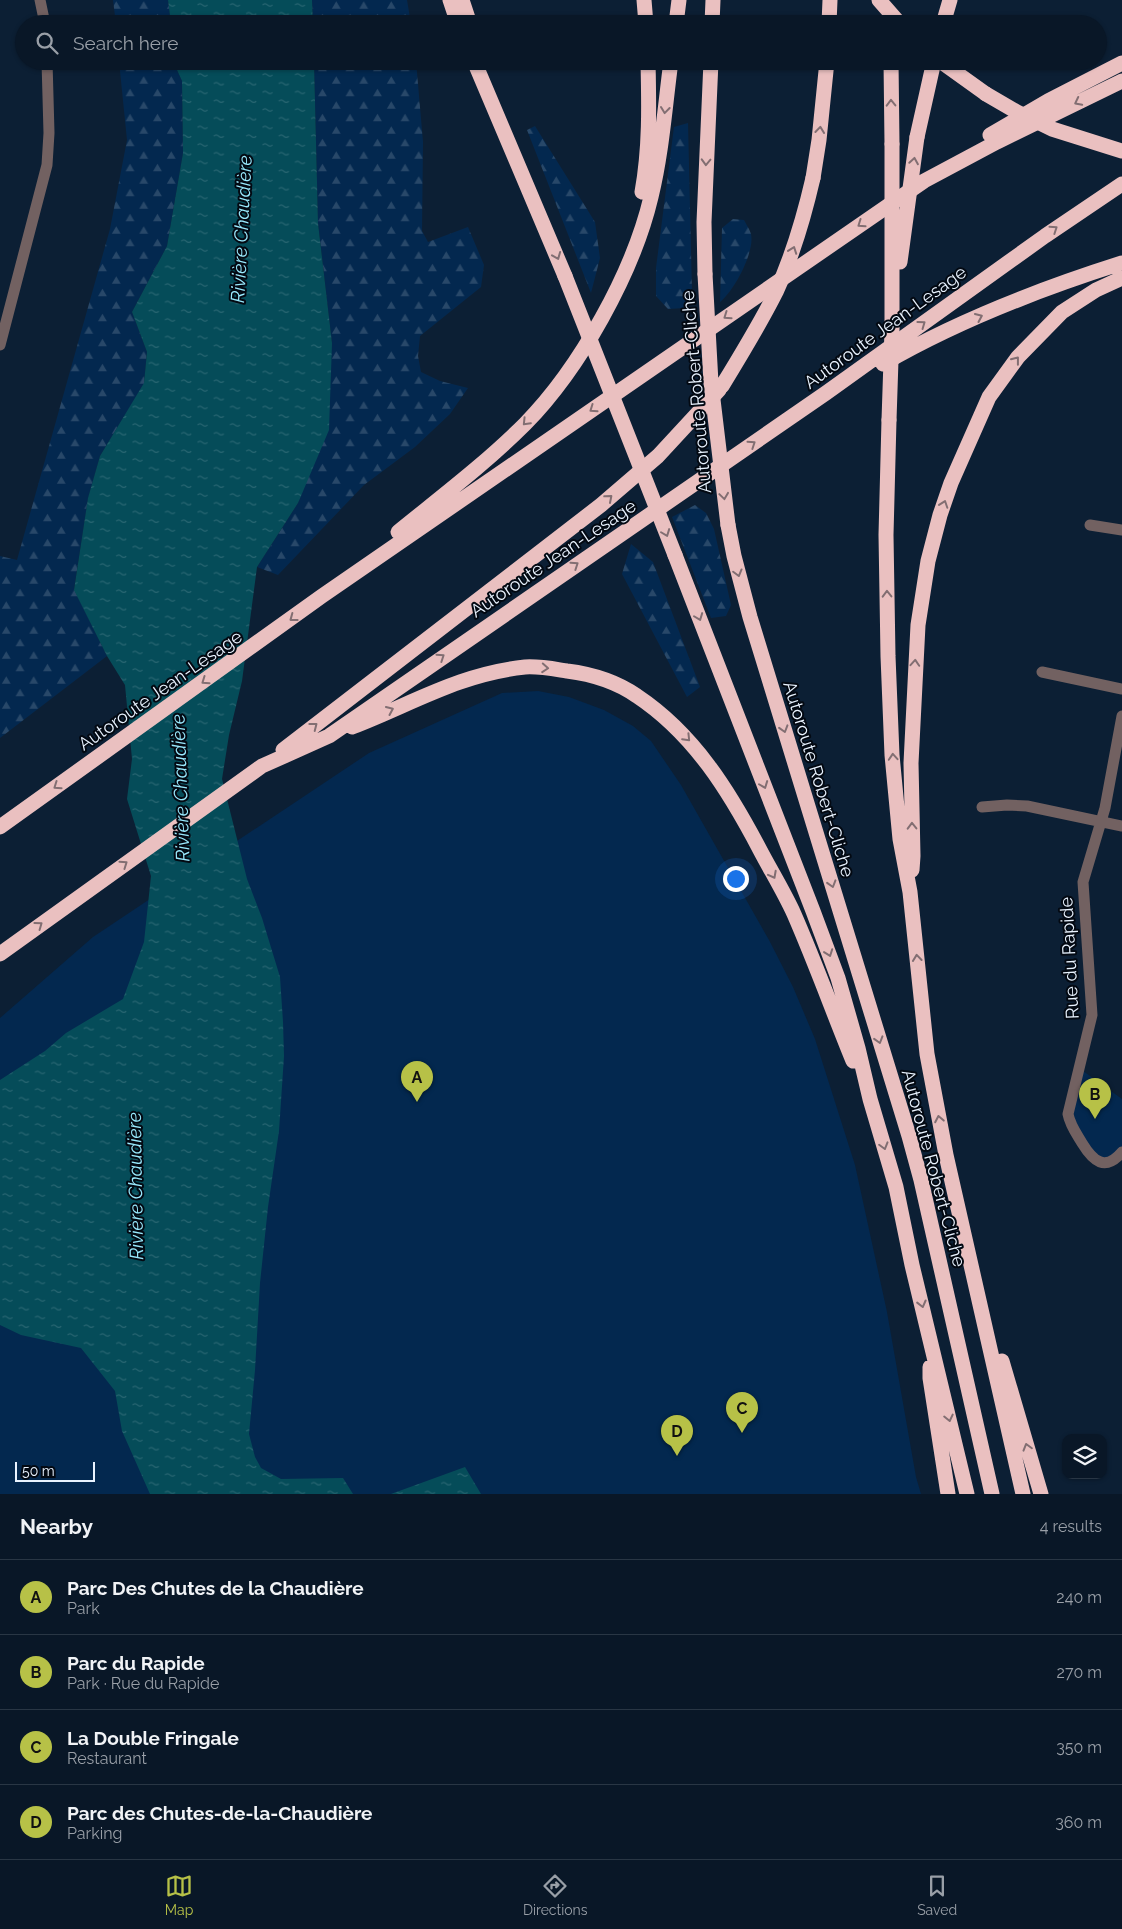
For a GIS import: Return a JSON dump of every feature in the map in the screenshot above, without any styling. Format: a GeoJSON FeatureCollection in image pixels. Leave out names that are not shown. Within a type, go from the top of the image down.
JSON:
{"type":"FeatureCollection","features":[{"type":"Feature","properties":{"kind":"highway"},"geometry":{"type":"LineString","coordinates":[[450,0],[455,15]]}},
{"type":"Feature","properties":{"kind":"highway"},"geometry":{"type":"LineString","coordinates":[[462,0],[467,15]]}},
{"type":"Feature","properties":{"kind":"highway"},"geometry":{"type":"LineString","coordinates":[[644,0],[645,15]]}},
{"type":"Feature","properties":{"kind":"highway"},"geometry":{"type":"LineString","coordinates":[[677,15],[679,0]]}},
{"type":"Feature","properties":{"kind":"highway"},"geometry":{"type":"LineString","coordinates":[[712,15],[713,0]]}},
{"type":"Feature","properties":{"kind":"highway"},"geometry":{"type":"LineString","coordinates":[[829,15],[830,0]]}},
{"type":"Feature","properties":{"kind":"highway"},"geometry":{"type":"LineString","coordinates":[[879,0],[892,15]]}},
{"type":"Feature","properties":{"kind":"highway"},"geometry":{"type":"LineString","coordinates":[[890,0],[890,15]]}},
{"type":"Feature","properties":{"kind":"highway"},"geometry":{"type":"LineString","coordinates":[[946,15],[950,0]]}},
{"type":"Feature","properties":{"kind":"highway"},"geometry":{"type":"LineString","coordinates":[[924,180],[1001,129],[1048,101],[1122,63]]}},
{"type":"Feature","properties":{"kind":"highway"},"geometry":{"type":"LineString","coordinates":[[478,70],[565,276],[835,969],[896,1187],[912,1266],[931,1336],[967,1494]]}},
{"type":"Feature","properties":{"kind":"highway"},"geometry":{"type":"LineString","coordinates":[[487,70],[549,236]]}},
{"type":"Feature","properties":{"kind":"highway"},"geometry":{"type":"LineString","coordinates":[[620,280],[634,230],[648,151],[650,112],[648,70]]}},
{"type":"Feature","properties":{"kind":"highway"},"geometry":{"type":"LineString","coordinates":[[322,596],[489,457],[526,423],[555,389],[578,357],[620,280],[638,239],[651,196],[670,70]]}},
{"type":"Feature","properties":{"kind":"highway","name":"Autoroute Robert-Cliche"},"geometry":{"type":"LineString","coordinates":[[710,70],[704,222],[705,274],[711,383],[728,525],[734,556],[750,617],[919,1172],[992,1494]]}},
{"type":"Feature","properties":{"kind":"highway"},"geometry":{"type":"LineString","coordinates":[[262,766],[601,505],[658,456],[722,386],[754,334],[776,291],[794,248],[813,178],[826,70]]}},
{"type":"Feature","properties":{"kind":"highway","name":"Autoroute Robert-Cliche"},"geometry":{"type":"LineString","coordinates":[[891,70],[892,330],[886,535],[892,755],[900,839],[910,892],[927,1054],[946,1155],[1022,1494]]}},
{"type":"Feature","properties":{"kind":"highway"},"geometry":{"type":"LineString","coordinates":[[892,330],[918,137],[932,70]]}},
{"type":"Feature","properties":{"kind":"highway"},"geometry":{"type":"LineString","coordinates":[[953,70],[986,94],[1052,129],[1122,151]]}},
{"type":"Feature","properties":{"kind":"highway","name":"Autoroute Jean-Lesage"},"geometry":{"type":"LineString","coordinates":[[0,827],[322,596],[924,180],[996,142],[1122,81]]}},
{"type":"Feature","properties":{"kind":"highway","name":"Autoroute Jean-Lesage"},"geometry":{"type":"LineString","coordinates":[[0,954],[262,766],[329,736],[826,393],[1045,236],[1122,184]]}},
{"type":"Feature","properties":{"kind":"highway"},"geometry":{"type":"LineString","coordinates":[[826,393],[916,345],[998,308],[1073,278],[1122,263]]}},
{"type":"Feature","properties":{"kind":"highway"},"geometry":{"type":"LineString","coordinates":[[910,892],[913,856],[912,743],[918,625],[928,561],[940,515],[951,483],[989,397],[1018,357],[1062,312],[1096,290],[1122,278]]}},
{"type":"Feature","properties":{"kind":"highway"},"geometry":{"type":"LineString","coordinates":[[329,736],[452,684],[494,671],[528,667],[584,673],[608,681],[636,695],[665,717],[689,740],[713,770],[743,818],[793,913],[870,1099]]}},
{"type":"Feature","properties":{"kind":"highway"},"geometry":{"type":"LineString","coordinates":[[976,1286],[1003,1365],[1041,1494]]}},
{"type":"Feature","properties":{"kind":"highway"},"geometry":{"type":"LineString","coordinates":[[931,1336],[930,1378],[948,1494]]}},
{"type":"Feature","properties":{"kind":"street"},"geometry":{"type":"LineString","coordinates":[[40,0],[43,15]]}},
{"type":"Feature","properties":{"kind":"street"},"geometry":{"type":"LineString","coordinates":[[0,345],[48,165],[49,133],[46,70]]}},
{"type":"Feature","properties":{"kind":"street"},"geometry":{"type":"LineString","coordinates":[[1090,526],[1122,530]]}},
{"type":"Feature","properties":{"kind":"street"},"geometry":{"type":"LineString","coordinates":[[1042,672],[1122,689]]}},
{"type":"Feature","properties":{"kind":"street","name":"Rue du Rapide"},"geometry":{"type":"LineString","coordinates":[[1122,716],[1101,823],[1084,872],[1082,891],[1092,1015],[1068,1114],[1070,1124],[1091,1156],[1097,1161],[1106,1163],[1116,1158],[1122,1152]]}},
{"type":"Feature","properties":{"kind":"street"},"geometry":{"type":"LineString","coordinates":[[982,807],[1028,806],[1122,826]]}},
{"type":"Feature","properties":{"kind":"green space"},"geometry":{"type":"Polygon","coordinates":[[[113,0],[168,0],[170,15],[115,15],[113,0]]]}},
{"type":"Feature","properties":{"kind":"green space"},"geometry":{"type":"Polygon","coordinates":[[[312,0],[407,0],[410,15],[313,15],[312,0]]]}},
{"type":"Feature","properties":{"kind":"green space"},"geometry":{"type":"Polygon","coordinates":[[[120,70],[177,70],[182,81],[183,153],[167,246],[132,312],[147,352],[144,384],[100,456],[88,499],[74,589],[107,656],[0,738],[0,556],[17,560],[110,229],[127,140],[120,70]]]}},
{"type":"Feature","properties":{"kind":"green space"},"geometry":{"type":"Polygon","coordinates":[[[314,70],[417,70],[423,142],[422,231],[428,242],[468,227],[484,265],[481,287],[420,336],[418,356],[421,372],[440,381],[468,388],[450,414],[415,447],[364,485],[278,575],[257,567],[298,503],[332,343],[318,223],[314,70]]]}},
{"type":"Feature","properties":{"kind":"green space"},"geometry":{"type":"Polygon","coordinates":[[[688,123],[692,293],[685,308],[668,309],[656,296],[656,268],[674,127],[688,123]]]}},
{"type":"Feature","properties":{"kind":"green space"},"geometry":{"type":"Polygon","coordinates":[[[535,126],[595,222],[600,258],[591,293],[527,130],[535,126]]]}},
{"type":"Feature","properties":{"kind":"green space"},"geometry":{"type":"Polygon","coordinates":[[[733,219],[744,220],[750,232],[750,251],[737,280],[726,297],[720,302],[722,228],[733,219]]]}},
{"type":"Feature","properties":{"kind":"green space"},"geometry":{"type":"Polygon","coordinates":[[[695,505],[706,513],[714,529],[731,605],[726,616],[711,618],[672,517],[695,505]]]}},
{"type":"Feature","properties":{"kind":"green space"},"geometry":{"type":"Polygon","coordinates":[[[631,544],[653,562],[700,687],[687,697],[622,574],[631,544]]]}},
{"type":"Feature","properties":{"kind":"green space"},"geometry":{"type":"Polygon","coordinates":[[[538,691],[569,697],[604,710],[633,726],[651,741],[681,785],[769,940],[793,987],[815,1039],[855,1165],[887,1312],[916,1477],[921,1494],[0,1494],[0,1018],[93,937],[369,753],[502,693],[538,691]]]}},
{"type":"Feature","properties":{"kind":"green space"},"geometry":{"type":"Polygon","coordinates":[[[1079,1068],[1122,1099],[1122,1152],[1116,1159],[1091,1156],[1069,1107],[1079,1068]]]}},
{"type":"Feature","properties":{"kind":"water"},"geometry":{"type":"Polygon","coordinates":[[[168,0],[312,0],[313,15],[170,15],[168,0]]]}},
{"type":"Feature","properties":{"kind":"water","name":"Rivière Chaudière"},"geometry":{"type":"Polygon","coordinates":[[[177,70],[314,70],[318,223],[332,343],[329,430],[298,503],[257,567],[242,681],[229,735],[222,779],[247,879],[262,918],[280,977],[283,1022],[284,1056],[279,1131],[260,1283],[249,1434],[255,1457],[261,1468],[281,1479],[343,1478],[353,1494],[150,1494],[122,1431],[115,1391],[81,1348],[21,1335],[0,1325],[0,1080],[45,1051],[66,1033],[123,999],[144,942],[151,876],[127,799],[132,759],[125,685],[107,656],[74,590],[88,498],[100,456],[144,383],[147,352],[132,312],[167,246],[183,153],[182,81],[177,70]]]}},
{"type":"Feature","properties":{"kind":"water"},"geometry":{"type":"Polygon","coordinates":[[[465,1467],[481,1494],[391,1494],[465,1467]]]}},
{"type":"Feature","properties":{"kind":"place","name":"Parc Des Chutes de la Chaudière"},"geometry":{"type":"Point","coordinates":[417,1102]}},
{"type":"Feature","properties":{"kind":"place","name":"Parc du Rapide"},"geometry":{"type":"Point","coordinates":[1095,1119]}},
{"type":"Feature","properties":{"kind":"place","name":"La Double Fringale"},"geometry":{"type":"Point","coordinates":[742,1433]}},
{"type":"Feature","properties":{"kind":"place","name":"Parc des Chutes-de-la-Chaudière"},"geometry":{"type":"Point","coordinates":[677,1456]}}]}
